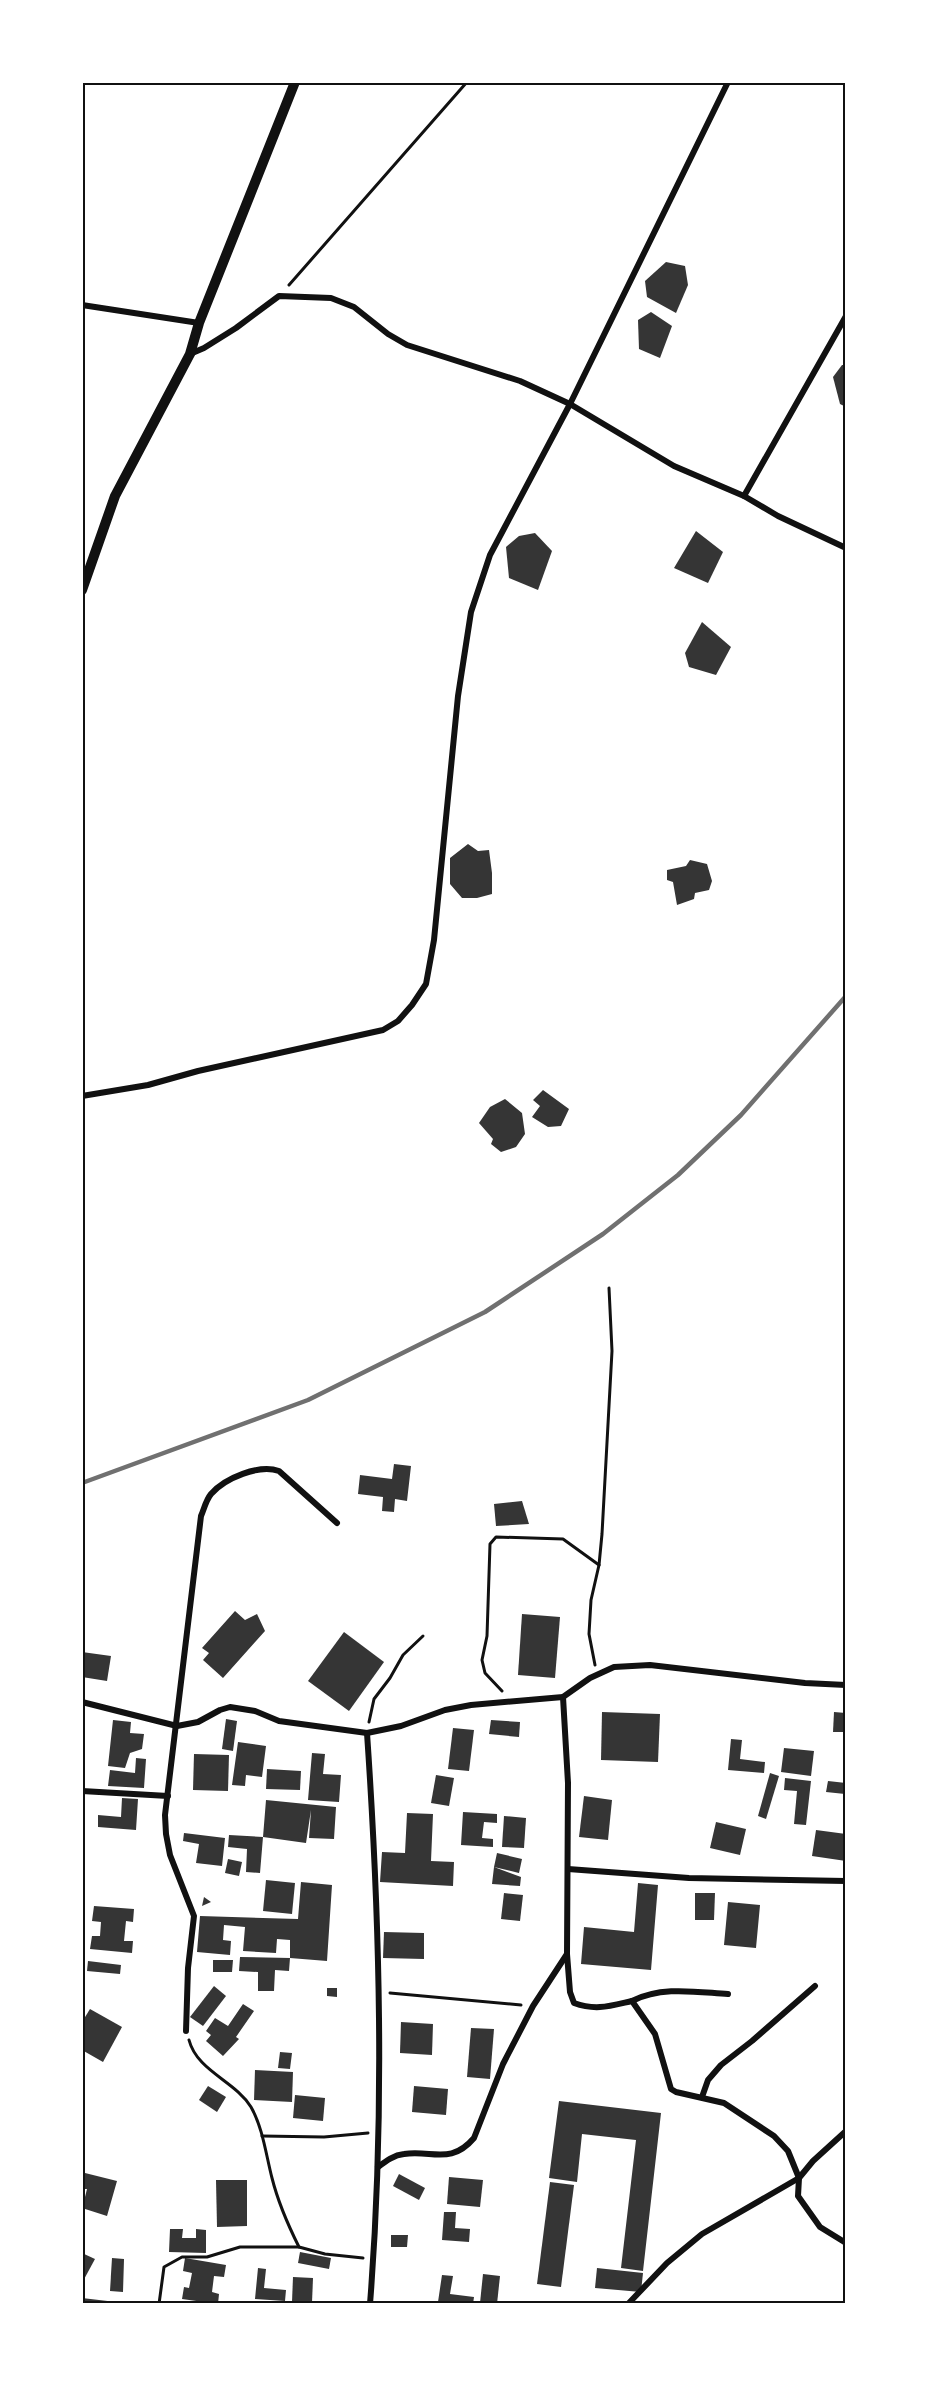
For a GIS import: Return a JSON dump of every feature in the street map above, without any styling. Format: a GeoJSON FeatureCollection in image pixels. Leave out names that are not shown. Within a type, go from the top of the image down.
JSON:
{"type":"FeatureCollection","features":[{"type":"Feature","properties":{"kind":"street"},"geometry":{"type":"LineString","coordinates":[[82,590],[115,496],[190,354],[199,323],[295,82]]}},
{"type":"Feature","properties":{"kind":"street"},"geometry":{"type":"LineString","coordinates":[[82,1096],[148,1085],[198,1071],[383,1030],[398,1021],[426,984],[434,940],[458,696],[471,612],[490,555],[570,404],[728,82]]}},
{"type":"Feature","properties":{"kind":"street"},"geometry":{"type":"LineString","coordinates":[[190,354],[236,328],[279,296],[304,295],[339,301],[354,307],[388,334],[407,345],[520,381],[570,404],[674,466],[744,496],[788,521],[846,548]]}},
{"type":"Feature","properties":{"kind":"street"},"geometry":{"type":"LineString","coordinates":[[82,305],[199,323]]}},
{"type":"Feature","properties":{"kind":"street"},"geometry":{"type":"LineString","coordinates":[[744,496],[846,316]]}},
{"type":"Feature","properties":{"kind":"street"},"geometry":{"type":"LineString","coordinates":[[186,2031],[188,1968],[194,1916],[170,1855],[166,1834],[168,1796],[201,1516],[209,1496],[224,1484],[254,1469],[268,1467],[279,1471],[337,1523]]}},
{"type":"Feature","properties":{"kind":"street"},"geometry":{"type":"LineString","coordinates":[[82,1702],[177,1726],[198,1722],[230,1707],[255,1711],[279,1721],[367,1733],[401,1726],[445,1710],[563,1697],[597,1674],[614,1667],[650,1665],[805,1683],[846,1685]]}},
{"type":"Feature","properties":{"kind":"street"},"geometry":{"type":"LineString","coordinates":[[563,1697],[568,1783],[567,1954],[570,1992],[574,2003],[588,2008],[607,2007],[654,1993],[676,1991],[728,1994]]}},
{"type":"Feature","properties":{"kind":"street"},"geometry":{"type":"LineString","coordinates":[[367,1733],[379,1992],[378,2167],[370,2304]]}},
{"type":"Feature","properties":{"kind":"street"},"geometry":{"type":"LineString","coordinates":[[82,1791],[168,1796]]}},
{"type":"Feature","properties":{"kind":"street"},"geometry":{"type":"LineString","coordinates":[[568,1869],[688,1878],[846,1881]]}},
{"type":"Feature","properties":{"kind":"street"},"geometry":{"type":"LineString","coordinates":[[378,2167],[404,2154],[446,2156],[466,2146],[474,2138],[503,2064],[533,2006],[567,1954]]}},
{"type":"Feature","properties":{"kind":"street"},"geometry":{"type":"LineString","coordinates":[[702,2097],[708,2080],[721,2065],[753,2041],[815,1986]]}},
{"type":"Feature","properties":{"kind":"street"},"geometry":{"type":"LineString","coordinates":[[632,2001],[655,2034],[671,2089],[724,2103],[774,2136],[788,2151],[799,2178],[798,2196],[808,2211],[820,2227],[846,2243]]}},
{"type":"Feature","properties":{"kind":"street"},"geometry":{"type":"LineString","coordinates":[[628,2304],[667,2263],[702,2234],[799,2178],[813,2161],[846,2131]]}},
{"type":"Feature","properties":{"kind":"path"},"geometry":{"type":"LineString","coordinates":[[279,296],[325,247],[467,82]]}},
{"type":"Feature","properties":{"kind":"path"},"geometry":{"type":"LineString","coordinates":[[597,1674],[589,1634],[591,1600],[599,1565],[612,1351],[609,1288]]}},
{"type":"Feature","properties":{"kind":"path"},"geometry":{"type":"LineString","coordinates":[[511,1702],[485,1673],[483,1660],[487,1636],[490,1544],[496,1537],[562,1539],[599,1565]]}},
{"type":"Feature","properties":{"kind":"path"},"geometry":{"type":"LineString","coordinates":[[367,1733],[374,1700],[390,1678],[402,1655],[423,1636]]}},
{"type":"Feature","properties":{"kind":"path"},"geometry":{"type":"LineString","coordinates":[[379,1992],[533,2006]]}},
{"type":"Feature","properties":{"kind":"path"},"geometry":{"type":"LineString","coordinates":[[186,2031],[191,2048],[202,2062],[238,2091],[251,2108],[262,2136],[285,2218],[299,2247]]}},
{"type":"Feature","properties":{"kind":"path"},"geometry":{"type":"LineString","coordinates":[[262,2136],[324,2137],[379,2132]]}},
{"type":"Feature","properties":{"kind":"path"},"geometry":{"type":"LineString","coordinates":[[159,2304],[164,2266],[182,2257],[207,2257],[252,2246],[299,2247],[325,2254],[374,2259]]}},
{"type":"Feature","properties":{"kind":"building"},"geometry":{"type":"Polygon","coordinates":[[[666,262],[685,266],[688,285],[676,313],[647,297],[645,281],[666,262]]]}},
{"type":"Feature","properties":{"kind":"building"},"geometry":{"type":"Polygon","coordinates":[[[651,312],[672,326],[660,358],[639,349],[638,320],[651,312]]]}},
{"type":"Feature","properties":{"kind":"building"},"geometry":{"type":"Polygon","coordinates":[[[842,365],[846,365],[846,407],[840,404],[833,377],[842,365]]]}},
{"type":"Feature","properties":{"kind":"building"},"geometry":{"type":"Polygon","coordinates":[[[696,531],[723,552],[708,583],[674,568],[696,531]]]}},
{"type":"Feature","properties":{"kind":"building"},"geometry":{"type":"Polygon","coordinates":[[[535,533],[552,551],[538,590],[509,578],[506,547],[519,536],[535,533]]]}},
{"type":"Feature","properties":{"kind":"building"},"geometry":{"type":"Polygon","coordinates":[[[702,622],[731,647],[716,675],[689,667],[685,653],[702,622]]]}},
{"type":"Feature","properties":{"kind":"building"},"geometry":{"type":"Polygon","coordinates":[[[468,844],[478,851],[489,850],[492,894],[477,898],[462,898],[450,884],[450,858],[468,844]]]}},
{"type":"Feature","properties":{"kind":"building"},"geometry":{"type":"Polygon","coordinates":[[[690,860],[707,864],[712,881],[709,890],[695,893],[694,899],[677,905],[673,882],[667,880],[667,870],[686,866],[690,860]]]}},
{"type":"Feature","properties":{"kind":"building"},"geometry":{"type":"Polygon","coordinates":[[[543,1090],[569,1109],[561,1126],[548,1127],[532,1117],[540,1106],[533,1100],[543,1090]]]}},
{"type":"Feature","properties":{"kind":"building"},"geometry":{"type":"Polygon","coordinates":[[[505,1099],[522,1113],[525,1134],[516,1147],[501,1152],[491,1144],[493,1139],[479,1123],[490,1107],[505,1099]]]}},
{"type":"Feature","properties":{"kind":"building"},"geometry":{"type":"Polygon","coordinates":[[[394,1464],[411,1466],[407,1501],[395,1499],[394,1512],[382,1511],[383,1497],[358,1494],[360,1475],[392,1479],[394,1464]]]}},
{"type":"Feature","properties":{"kind":"building"},"geometry":{"type":"Polygon","coordinates":[[[522,1501],[529,1524],[496,1526],[494,1504],[522,1501]]]}},
{"type":"Feature","properties":{"kind":"building"},"geometry":{"type":"Polygon","coordinates":[[[235,1611],[245,1620],[257,1614],[265,1631],[223,1678],[203,1660],[209,1653],[202,1648],[235,1611]]]}},
{"type":"Feature","properties":{"kind":"building"},"geometry":{"type":"Polygon","coordinates":[[[522,1614],[560,1617],[555,1678],[518,1675],[522,1614]]]}},
{"type":"Feature","properties":{"kind":"building"},"geometry":{"type":"Polygon","coordinates":[[[344,1632],[384,1662],[349,1711],[308,1681],[344,1632]]]}},
{"type":"Feature","properties":{"kind":"building"},"geometry":{"type":"Polygon","coordinates":[[[82,1652],[111,1656],[107,1681],[82,1677],[82,1652]]]}},
{"type":"Feature","properties":{"kind":"building"},"geometry":{"type":"Polygon","coordinates":[[[602,1712],[660,1714],[658,1762],[601,1760],[602,1712]]]}},
{"type":"Feature","properties":{"kind":"building"},"geometry":{"type":"Polygon","coordinates":[[[834,1712],[846,1713],[846,1732],[833,1732],[834,1712]]]}},
{"type":"Feature","properties":{"kind":"building"},"geometry":{"type":"Polygon","coordinates":[[[226,1719],[237,1721],[233,1751],[222,1749],[226,1719]]]}},
{"type":"Feature","properties":{"kind":"building"},"geometry":{"type":"Polygon","coordinates":[[[113,1720],[131,1722],[130,1733],[144,1734],[142,1749],[130,1753],[125,1768],[108,1766],[113,1720]]]}},
{"type":"Feature","properties":{"kind":"building"},"geometry":{"type":"Polygon","coordinates":[[[491,1720],[520,1722],[519,1737],[489,1734],[491,1720]]]}},
{"type":"Feature","properties":{"kind":"building"},"geometry":{"type":"Polygon","coordinates":[[[453,1728],[474,1730],[469,1771],[448,1769],[453,1728]]]}},
{"type":"Feature","properties":{"kind":"building"},"geometry":{"type":"Polygon","coordinates":[[[731,1739],[742,1740],[740,1759],[765,1762],[764,1773],[728,1770],[731,1739]]]}},
{"type":"Feature","properties":{"kind":"building"},"geometry":{"type":"Polygon","coordinates":[[[238,1742],[266,1746],[262,1777],[246,1775],[245,1786],[232,1785],[238,1742]]]}},
{"type":"Feature","properties":{"kind":"building"},"geometry":{"type":"Polygon","coordinates":[[[784,1748],[814,1751],[811,1776],[781,1772],[784,1748]]]}},
{"type":"Feature","properties":{"kind":"building"},"geometry":{"type":"Polygon","coordinates":[[[312,1753],[325,1754],[323,1774],[341,1775],[339,1802],[308,1800],[312,1753]]]}},
{"type":"Feature","properties":{"kind":"building"},"geometry":{"type":"Polygon","coordinates":[[[194,1754],[229,1755],[228,1791],[193,1790],[194,1754]]]}},
{"type":"Feature","properties":{"kind":"building"},"geometry":{"type":"Polygon","coordinates":[[[136,1758],[146,1759],[144,1788],[108,1786],[110,1770],[135,1773],[136,1758]]]}},
{"type":"Feature","properties":{"kind":"building"},"geometry":{"type":"Polygon","coordinates":[[[267,1769],[301,1771],[300,1790],[266,1789],[267,1769]]]}},
{"type":"Feature","properties":{"kind":"building"},"geometry":{"type":"Polygon","coordinates":[[[770,1773],[779,1776],[766,1819],[758,1816],[770,1773]]]}},
{"type":"Feature","properties":{"kind":"building"},"geometry":{"type":"Polygon","coordinates":[[[436,1775],[454,1778],[449,1806],[431,1803],[436,1775]]]}},
{"type":"Feature","properties":{"kind":"building"},"geometry":{"type":"Polygon","coordinates":[[[785,1778],[811,1781],[806,1825],[794,1824],[797,1791],[784,1790],[785,1778]]]}},
{"type":"Feature","properties":{"kind":"building"},"geometry":{"type":"Polygon","coordinates":[[[828,1781],[846,1783],[845,1794],[826,1792],[828,1781]]]}},
{"type":"Feature","properties":{"kind":"building"},"geometry":{"type":"Polygon","coordinates":[[[584,1796],[612,1800],[608,1840],[579,1837],[584,1796]]]}},
{"type":"Feature","properties":{"kind":"building"},"geometry":{"type":"Polygon","coordinates":[[[122,1798],[138,1799],[136,1830],[98,1827],[98,1815],[121,1817],[122,1798]]]}},
{"type":"Feature","properties":{"kind":"building"},"geometry":{"type":"Polygon","coordinates":[[[266,1800],[336,1807],[334,1839],[309,1838],[311,1810],[306,1843],[263,1837],[266,1800]]]}},
{"type":"Feature","properties":{"kind":"building"},"geometry":{"type":"Polygon","coordinates":[[[463,1812],[497,1814],[497,1823],[484,1822],[482,1838],[493,1839],[493,1847],[461,1845],[463,1812]]]}},
{"type":"Feature","properties":{"kind":"building"},"geometry":{"type":"Polygon","coordinates":[[[407,1813],[433,1814],[431,1861],[454,1862],[453,1886],[380,1882],[382,1852],[405,1853],[407,1813]]]}},
{"type":"Feature","properties":{"kind":"building"},"geometry":{"type":"Polygon","coordinates":[[[504,1816],[526,1818],[524,1848],[502,1847],[504,1816]]]}},
{"type":"Feature","properties":{"kind":"building"},"geometry":{"type":"Polygon","coordinates":[[[716,1822],[746,1829],[740,1855],[710,1848],[716,1822]]]}},
{"type":"Feature","properties":{"kind":"building"},"geometry":{"type":"Polygon","coordinates":[[[816,1830],[846,1834],[846,1861],[812,1856],[816,1830]]]}},
{"type":"Feature","properties":{"kind":"building"},"geometry":{"type":"Polygon","coordinates":[[[184,1833],[225,1838],[222,1866],[196,1863],[199,1844],[183,1841],[184,1833]]]}},
{"type":"Feature","properties":{"kind":"building"},"geometry":{"type":"Polygon","coordinates":[[[229,1835],[263,1837],[260,1873],[246,1872],[247,1849],[228,1847],[229,1835]]]}},
{"type":"Feature","properties":{"kind":"building"},"geometry":{"type":"Polygon","coordinates":[[[497,1853],[522,1859],[519,1873],[494,1867],[497,1853]]]}},
{"type":"Feature","properties":{"kind":"building"},"geometry":{"type":"Polygon","coordinates":[[[228,1859],[242,1862],[239,1876],[225,1873],[228,1859]]]}},
{"type":"Feature","properties":{"kind":"building"},"geometry":{"type":"Polygon","coordinates":[[[494,1867],[521,1877],[520,1886],[492,1884],[494,1867]]]}},
{"type":"Feature","properties":{"kind":"building"},"geometry":{"type":"Polygon","coordinates":[[[266,1880],[295,1883],[292,1914],[263,1911],[266,1880]]]}},
{"type":"Feature","properties":{"kind":"building"},"geometry":{"type":"Polygon","coordinates":[[[301,1882],[332,1885],[327,1961],[290,1958],[290,1940],[277,1939],[276,1953],[243,1951],[245,1927],[224,1925],[223,1940],[231,1941],[230,1955],[197,1952],[200,1916],[298,1919],[301,1882]]]}},
{"type":"Feature","properties":{"kind":"building"},"geometry":{"type":"Polygon","coordinates":[[[638,1883],[658,1885],[651,1970],[581,1964],[584,1927],[634,1932],[638,1883]]]}},
{"type":"Feature","properties":{"kind":"building"},"geometry":{"type":"Polygon","coordinates":[[[504,1893],[523,1895],[520,1921],[501,1919],[504,1893]]]}},
{"type":"Feature","properties":{"kind":"building"},"geometry":{"type":"Polygon","coordinates":[[[695,1893],[715,1893],[714,1920],[695,1920],[695,1893]]]}},
{"type":"Feature","properties":{"kind":"building"},"geometry":{"type":"Polygon","coordinates":[[[204,1897],[211,1902],[202,1906],[204,1897]]]}},
{"type":"Feature","properties":{"kind":"building"},"geometry":{"type":"Polygon","coordinates":[[[728,1902],[760,1905],[756,1948],[724,1945],[728,1902]]]}},
{"type":"Feature","properties":{"kind":"building"},"geometry":{"type":"Polygon","coordinates":[[[94,1906],[134,1909],[133,1922],[126,1921],[124,1941],[133,1941],[132,1953],[90,1949],[92,1936],[100,1936],[101,1922],[92,1921],[94,1906]]]}},
{"type":"Feature","properties":{"kind":"building"},"geometry":{"type":"Polygon","coordinates":[[[384,1932],[424,1933],[424,1959],[383,1958],[384,1932]]]}},
{"type":"Feature","properties":{"kind":"building"},"geometry":{"type":"Polygon","coordinates":[[[240,1957],[290,1958],[289,1971],[275,1970],[274,1991],[258,1991],[258,1972],[239,1971],[240,1957]]]}},
{"type":"Feature","properties":{"kind":"building"},"geometry":{"type":"Polygon","coordinates":[[[213,1960],[233,1960],[232,1972],[213,1972],[213,1960]]]}},
{"type":"Feature","properties":{"kind":"building"},"geometry":{"type":"Polygon","coordinates":[[[88,1961],[121,1965],[120,1974],[87,1971],[88,1961]]]}},
{"type":"Feature","properties":{"kind":"building"},"geometry":{"type":"Polygon","coordinates":[[[214,1986],[226,1996],[203,2026],[190,2017],[214,1986]]]}},
{"type":"Feature","properties":{"kind":"building"},"geometry":{"type":"Polygon","coordinates":[[[327,1988],[337,1988],[337,1997],[327,1996],[327,1988]]]}},
{"type":"Feature","properties":{"kind":"building"},"geometry":{"type":"Polygon","coordinates":[[[243,2004],[254,2011],[236,2037],[239,2039],[223,2056],[206,2041],[211,2035],[206,2031],[215,2018],[228,2026],[243,2004]]]}},
{"type":"Feature","properties":{"kind":"building"},"geometry":{"type":"Polygon","coordinates":[[[90,2009],[122,2027],[103,2062],[82,2050],[82,2022],[90,2009]]]}},
{"type":"Feature","properties":{"kind":"building"},"geometry":{"type":"Polygon","coordinates":[[[401,2022],[433,2024],[432,2055],[400,2053],[401,2022]]]}},
{"type":"Feature","properties":{"kind":"building"},"geometry":{"type":"Polygon","coordinates":[[[471,2028],[494,2029],[490,2079],[467,2077],[471,2028]]]}},
{"type":"Feature","properties":{"kind":"building"},"geometry":{"type":"Polygon","coordinates":[[[280,2052],[292,2053],[290,2069],[278,2068],[280,2052]]]}},
{"type":"Feature","properties":{"kind":"building"},"geometry":{"type":"Polygon","coordinates":[[[255,2070],[293,2072],[292,2102],[254,2100],[255,2070]]]}},
{"type":"Feature","properties":{"kind":"building"},"geometry":{"type":"Polygon","coordinates":[[[208,2086],[226,2097],[217,2112],[199,2100],[208,2086]]]}},
{"type":"Feature","properties":{"kind":"building"},"geometry":{"type":"Polygon","coordinates":[[[414,2086],[448,2089],[446,2115],[412,2112],[414,2086]]]}},
{"type":"Feature","properties":{"kind":"building"},"geometry":{"type":"Polygon","coordinates":[[[295,2095],[325,2098],[323,2121],[293,2118],[295,2095]]]}},
{"type":"Feature","properties":{"kind":"building"},"geometry":{"type":"Polygon","coordinates":[[[559,2101],[661,2113],[643,2271],[621,2268],[636,2140],[582,2134],[577,2182],[549,2178],[559,2101]]]}},
{"type":"Feature","properties":{"kind":"building"},"geometry":{"type":"Polygon","coordinates":[[[85,2173],[117,2181],[107,2216],[82,2208],[82,2196],[85,2197],[87,2189],[82,2189],[85,2173]]]}},
{"type":"Feature","properties":{"kind":"building"},"geometry":{"type":"Polygon","coordinates":[[[399,2174],[425,2188],[419,2200],[393,2186],[399,2174]]]}},
{"type":"Feature","properties":{"kind":"building"},"geometry":{"type":"Polygon","coordinates":[[[449,2177],[483,2180],[480,2207],[447,2204],[449,2177]]]}},
{"type":"Feature","properties":{"kind":"building"},"geometry":{"type":"Polygon","coordinates":[[[216,2180],[247,2180],[247,2226],[217,2227],[216,2180]]]}},
{"type":"Feature","properties":{"kind":"building"},"geometry":{"type":"Polygon","coordinates":[[[550,2182],[574,2185],[561,2287],[537,2284],[550,2182]]]}},
{"type":"Feature","properties":{"kind":"building"},"geometry":{"type":"Polygon","coordinates":[[[444,2212],[456,2212],[455,2228],[470,2229],[469,2242],[442,2240],[444,2212]]]}},
{"type":"Feature","properties":{"kind":"building"},"geometry":{"type":"Polygon","coordinates":[[[170,2229],[183,2229],[182,2238],[196,2238],[196,2229],[206,2230],[206,2253],[169,2252],[170,2229]]]}},
{"type":"Feature","properties":{"kind":"building"},"geometry":{"type":"Polygon","coordinates":[[[391,2235],[408,2235],[407,2247],[391,2247],[391,2235]]]}},
{"type":"Feature","properties":{"kind":"building"},"geometry":{"type":"Polygon","coordinates":[[[300,2252],[331,2258],[329,2269],[298,2263],[300,2252]]]}},
{"type":"Feature","properties":{"kind":"building"},"geometry":{"type":"Polygon","coordinates":[[[82,2253],[95,2259],[82,2283],[82,2253]]]}},
{"type":"Feature","properties":{"kind":"building"},"geometry":{"type":"Polygon","coordinates":[[[112,2258],[124,2259],[123,2292],[110,2291],[112,2258]]]}},
{"type":"Feature","properties":{"kind":"building"},"geometry":{"type":"Polygon","coordinates":[[[185,2258],[226,2265],[224,2277],[214,2276],[212,2292],[219,2294],[218,2304],[182,2299],[184,2287],[189,2288],[192,2273],[183,2271],[185,2258]]]}},
{"type":"Feature","properties":{"kind":"building"},"geometry":{"type":"Polygon","coordinates":[[[258,2268],[266,2269],[264,2288],[286,2290],[285,2301],[255,2299],[258,2268]]]}},
{"type":"Feature","properties":{"kind":"building"},"geometry":{"type":"Polygon","coordinates":[[[597,2268],[643,2273],[641,2292],[595,2288],[597,2268]]]}},
{"type":"Feature","properties":{"kind":"building"},"geometry":{"type":"Polygon","coordinates":[[[483,2274],[500,2276],[497,2304],[480,2303],[483,2274]]]}},
{"type":"Feature","properties":{"kind":"building"},"geometry":{"type":"Polygon","coordinates":[[[442,2275],[453,2276],[450,2294],[474,2297],[473,2304],[438,2302],[442,2275]]]}},
{"type":"Feature","properties":{"kind":"building"},"geometry":{"type":"Polygon","coordinates":[[[293,2277],[313,2278],[312,2303],[292,2302],[293,2277]]]}},
{"type":"Feature","properties":{"kind":"building"},"geometry":{"type":"Polygon","coordinates":[[[82,2298],[116,2302],[116,2304],[82,2304],[82,2298]]]}},
{"type":"Feature","properties":{"kind":"railway"},"geometry":{"type":"LineString","coordinates":[[82,1483],[308,1400],[485,1312],[603,1234],[678,1175],[741,1115],[846,996]]}}]}
